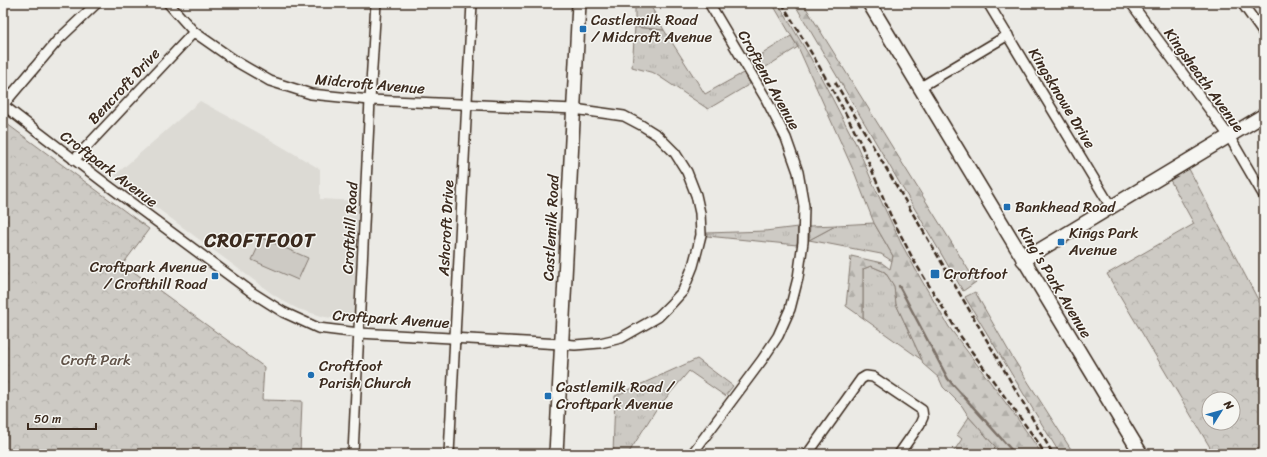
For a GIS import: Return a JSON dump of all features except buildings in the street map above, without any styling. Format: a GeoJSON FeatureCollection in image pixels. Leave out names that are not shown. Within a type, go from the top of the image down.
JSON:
{"type":"FeatureCollection","features":[{"type":"Feature","properties":{"kind":"street"},"geometry":{"type":"LineString","coordinates":[[3,105],[58,40],[97,3]]}},
{"type":"Feature","properties":{"kind":"street","name":"Midcroft Avenue"},"geometry":{"type":"LineString","coordinates":[[168,3],[194,32],[237,62],[270,81],[311,94],[370,100],[574,109]]}},
{"type":"Feature","properties":{"kind":"street","name":"Crofthill Road"},"geometry":{"type":"LineString","coordinates":[[353,454],[376,3]]}},
{"type":"Feature","properties":{"kind":"street","name":"Ashcroft Drive"},"geometry":{"type":"LineString","coordinates":[[449,454],[472,3]]}},
{"type":"Feature","properties":{"kind":"street","name":"Castlemilk Road"},"geometry":{"type":"LineString","coordinates":[[556,454],[579,3]]}},
{"type":"Feature","properties":{"kind":"street","name":"Croftend Avenue"},"geometry":{"type":"LineString","coordinates":[[692,454],[762,360],[778,336],[790,309],[798,278],[803,242],[804,206],[798,172],[786,138],[766,98],[709,3]]}},
{"type":"Feature","properties":{"kind":"street","name":"King's Park Avenue"},"geometry":{"type":"LineString","coordinates":[[868,3],[1141,454]]}},
{"type":"Feature","properties":{"kind":"street","name":"Kingsknowe Drive"},"geometry":{"type":"LineString","coordinates":[[988,3],[1111,207]]}},
{"type":"Feature","properties":{"kind":"street","name":"Kingsheath Avenue"},"geometry":{"type":"LineString","coordinates":[[1131,3],[1229,136],[1264,196]]}},
{"type":"Feature","properties":{"kind":"street"},"geometry":{"type":"LineString","coordinates":[[1242,3],[1264,34]]}},
{"type":"Feature","properties":{"kind":"street","name":"Bencroft Drive"},"geometry":{"type":"LineString","coordinates":[[74,160],[194,32]]}},
{"type":"Feature","properties":{"kind":"street"},"geometry":{"type":"LineString","coordinates":[[919,88],[1008,35]]}},
{"type":"Feature","properties":{"kind":"street","name":"Croftpark Avenue"},"geometry":{"type":"LineString","coordinates":[[3,105],[74,160],[253,293],[283,312],[318,328],[359,333],[575,345],[600,343],[621,338],[658,317],[672,304],[683,291],[693,266],[700,235],[700,213],[696,195],[687,172],[675,153],[657,135],[641,124],[624,116],[574,109]]}},
{"type":"Feature","properties":{"kind":"street"},"geometry":{"type":"LineString","coordinates":[[1023,260],[1264,115]]}},
{"type":"Feature","properties":{"kind":"street"},"geometry":{"type":"LineString","coordinates":[[810,453],[861,379],[866,376],[873,377],[922,410],[923,417],[920,424],[899,454]]}},
{"type":"Feature","properties":{"kind":"shaded area"},"geometry":{"type":"Polygon","coordinates":[[[200,101],[320,169],[320,199],[359,201],[354,314],[346,320],[325,317],[298,309],[285,302],[114,176],[200,101]]]}},
{"type":"Feature","properties":{"kind":"green space"},"geometry":{"type":"Polygon","coordinates":[[[635,3],[649,3],[664,30],[635,27],[635,3]]]}},
{"type":"Feature","properties":{"kind":"green space"},"geometry":{"type":"Polygon","coordinates":[[[772,3],[778,3],[810,57],[858,148],[901,243],[949,327],[1042,454],[1002,454],[969,417],[962,406],[943,387],[939,378],[923,364],[896,304],[894,286],[885,272],[871,266],[863,269],[863,318],[846,306],[851,256],[882,263],[890,269],[893,256],[874,223],[855,174],[798,47],[772,3]]]}},
{"type":"Feature","properties":{"kind":"green space"},"geometry":{"type":"Polygon","coordinates":[[[794,3],[803,3],[976,282],[963,291],[794,3]]]}},
{"type":"Feature","properties":{"kind":"green space"},"geometry":{"type":"Polygon","coordinates":[[[635,27],[664,30],[705,94],[743,73],[750,84],[708,109],[654,73],[632,67],[635,27]]]}},
{"type":"Feature","properties":{"kind":"green space"},"geometry":{"type":"Polygon","coordinates":[[[791,36],[798,47],[758,72],[751,61],[791,36]]]}},
{"type":"Feature","properties":{"kind":"green space","name":"Croft Park"},"geometry":{"type":"Polygon","coordinates":[[[3,121],[149,229],[123,264],[264,367],[262,400],[302,401],[300,454],[3,454],[3,121]]]}},
{"type":"Feature","properties":{"kind":"green space"},"geometry":{"type":"Polygon","coordinates":[[[1189,169],[1264,311],[1264,454],[1214,454],[1107,274],[1194,224],[1170,180],[1189,169]]]}},
{"type":"Feature","properties":{"kind":"green space"},"geometry":{"type":"Polygon","coordinates":[[[874,223],[893,256],[892,261],[881,254],[809,240],[837,225],[874,223]]]}},
{"type":"Feature","properties":{"kind":"green space"},"geometry":{"type":"Polygon","coordinates":[[[837,225],[809,240],[810,226],[837,225]]]}},
{"type":"Feature","properties":{"kind":"green space"},"geometry":{"type":"Polygon","coordinates":[[[798,227],[797,245],[707,236],[707,233],[765,231],[798,227]]]}},
{"type":"Feature","properties":{"kind":"green space"},"geometry":{"type":"Polygon","coordinates":[[[262,238],[308,258],[298,280],[252,260],[262,238]]]}},
{"type":"Feature","properties":{"kind":"green space"},"geometry":{"type":"Polygon","coordinates":[[[871,266],[885,272],[894,286],[896,304],[922,360],[863,318],[863,269],[871,266]]]}},
{"type":"Feature","properties":{"kind":"green space"},"geometry":{"type":"Polygon","coordinates":[[[975,292],[1011,355],[1074,454],[1060,454],[965,297],[975,292]]]}},
{"type":"Feature","properties":{"kind":"green space"},"geometry":{"type":"Polygon","coordinates":[[[697,359],[733,386],[725,396],[689,371],[655,411],[628,454],[613,454],[615,396],[697,359]]]}},
{"type":"Feature","properties":{"kind":"green space"},"geometry":{"type":"Polygon","coordinates":[[[969,417],[1002,454],[952,454],[962,439],[957,435],[969,417]]]}},
{"type":"Feature","properties":{"kind":"waterway"},"geometry":{"type":"LineString","coordinates":[[899,286],[948,379],[1015,454]]}},
{"type":"Feature","properties":{"kind":"railway"},"geometry":{"type":"LineString","coordinates":[[782,3],[847,116],[861,144],[890,214],[914,261],[959,334],[1045,454]]}},
{"type":"Feature","properties":{"kind":"railway"},"geometry":{"type":"LineString","coordinates":[[835,82],[1053,454]]}},
{"type":"Feature","properties":{"kind":"place","name":"Castlemilk Road / Midcroft Avenue"},"geometry":{"type":"Point","coordinates":[583,29]}},
{"type":"Feature","properties":{"kind":"place","name":"Bankhead Road"},"geometry":{"type":"Point","coordinates":[1007,207]}},
{"type":"Feature","properties":{"kind":"place","name":"Kings Park Avenue"},"geometry":{"type":"Point","coordinates":[1061,242]}},
{"type":"Feature","properties":{"kind":"place","name":"Croftfoot"},"geometry":{"type":"Point","coordinates":[935,274]}},
{"type":"Feature","properties":{"kind":"place","name":"Croftpark Avenue / Crofthill Road"},"geometry":{"type":"Point","coordinates":[215,276]}},
{"type":"Feature","properties":{"kind":"place","name":"Croftfoot Parish Church"},"geometry":{"type":"Point","coordinates":[311,375]}},
{"type":"Feature","properties":{"kind":"place","name":"Castlemilk Road / Croftpark Avenue"},"geometry":{"type":"Point","coordinates":[548,396]}},
{"type":"Feature","properties":{"kind":"district","name":"CROFTFOOT"},"geometry":{"type":"Point","coordinates":[260,240]}}]}
